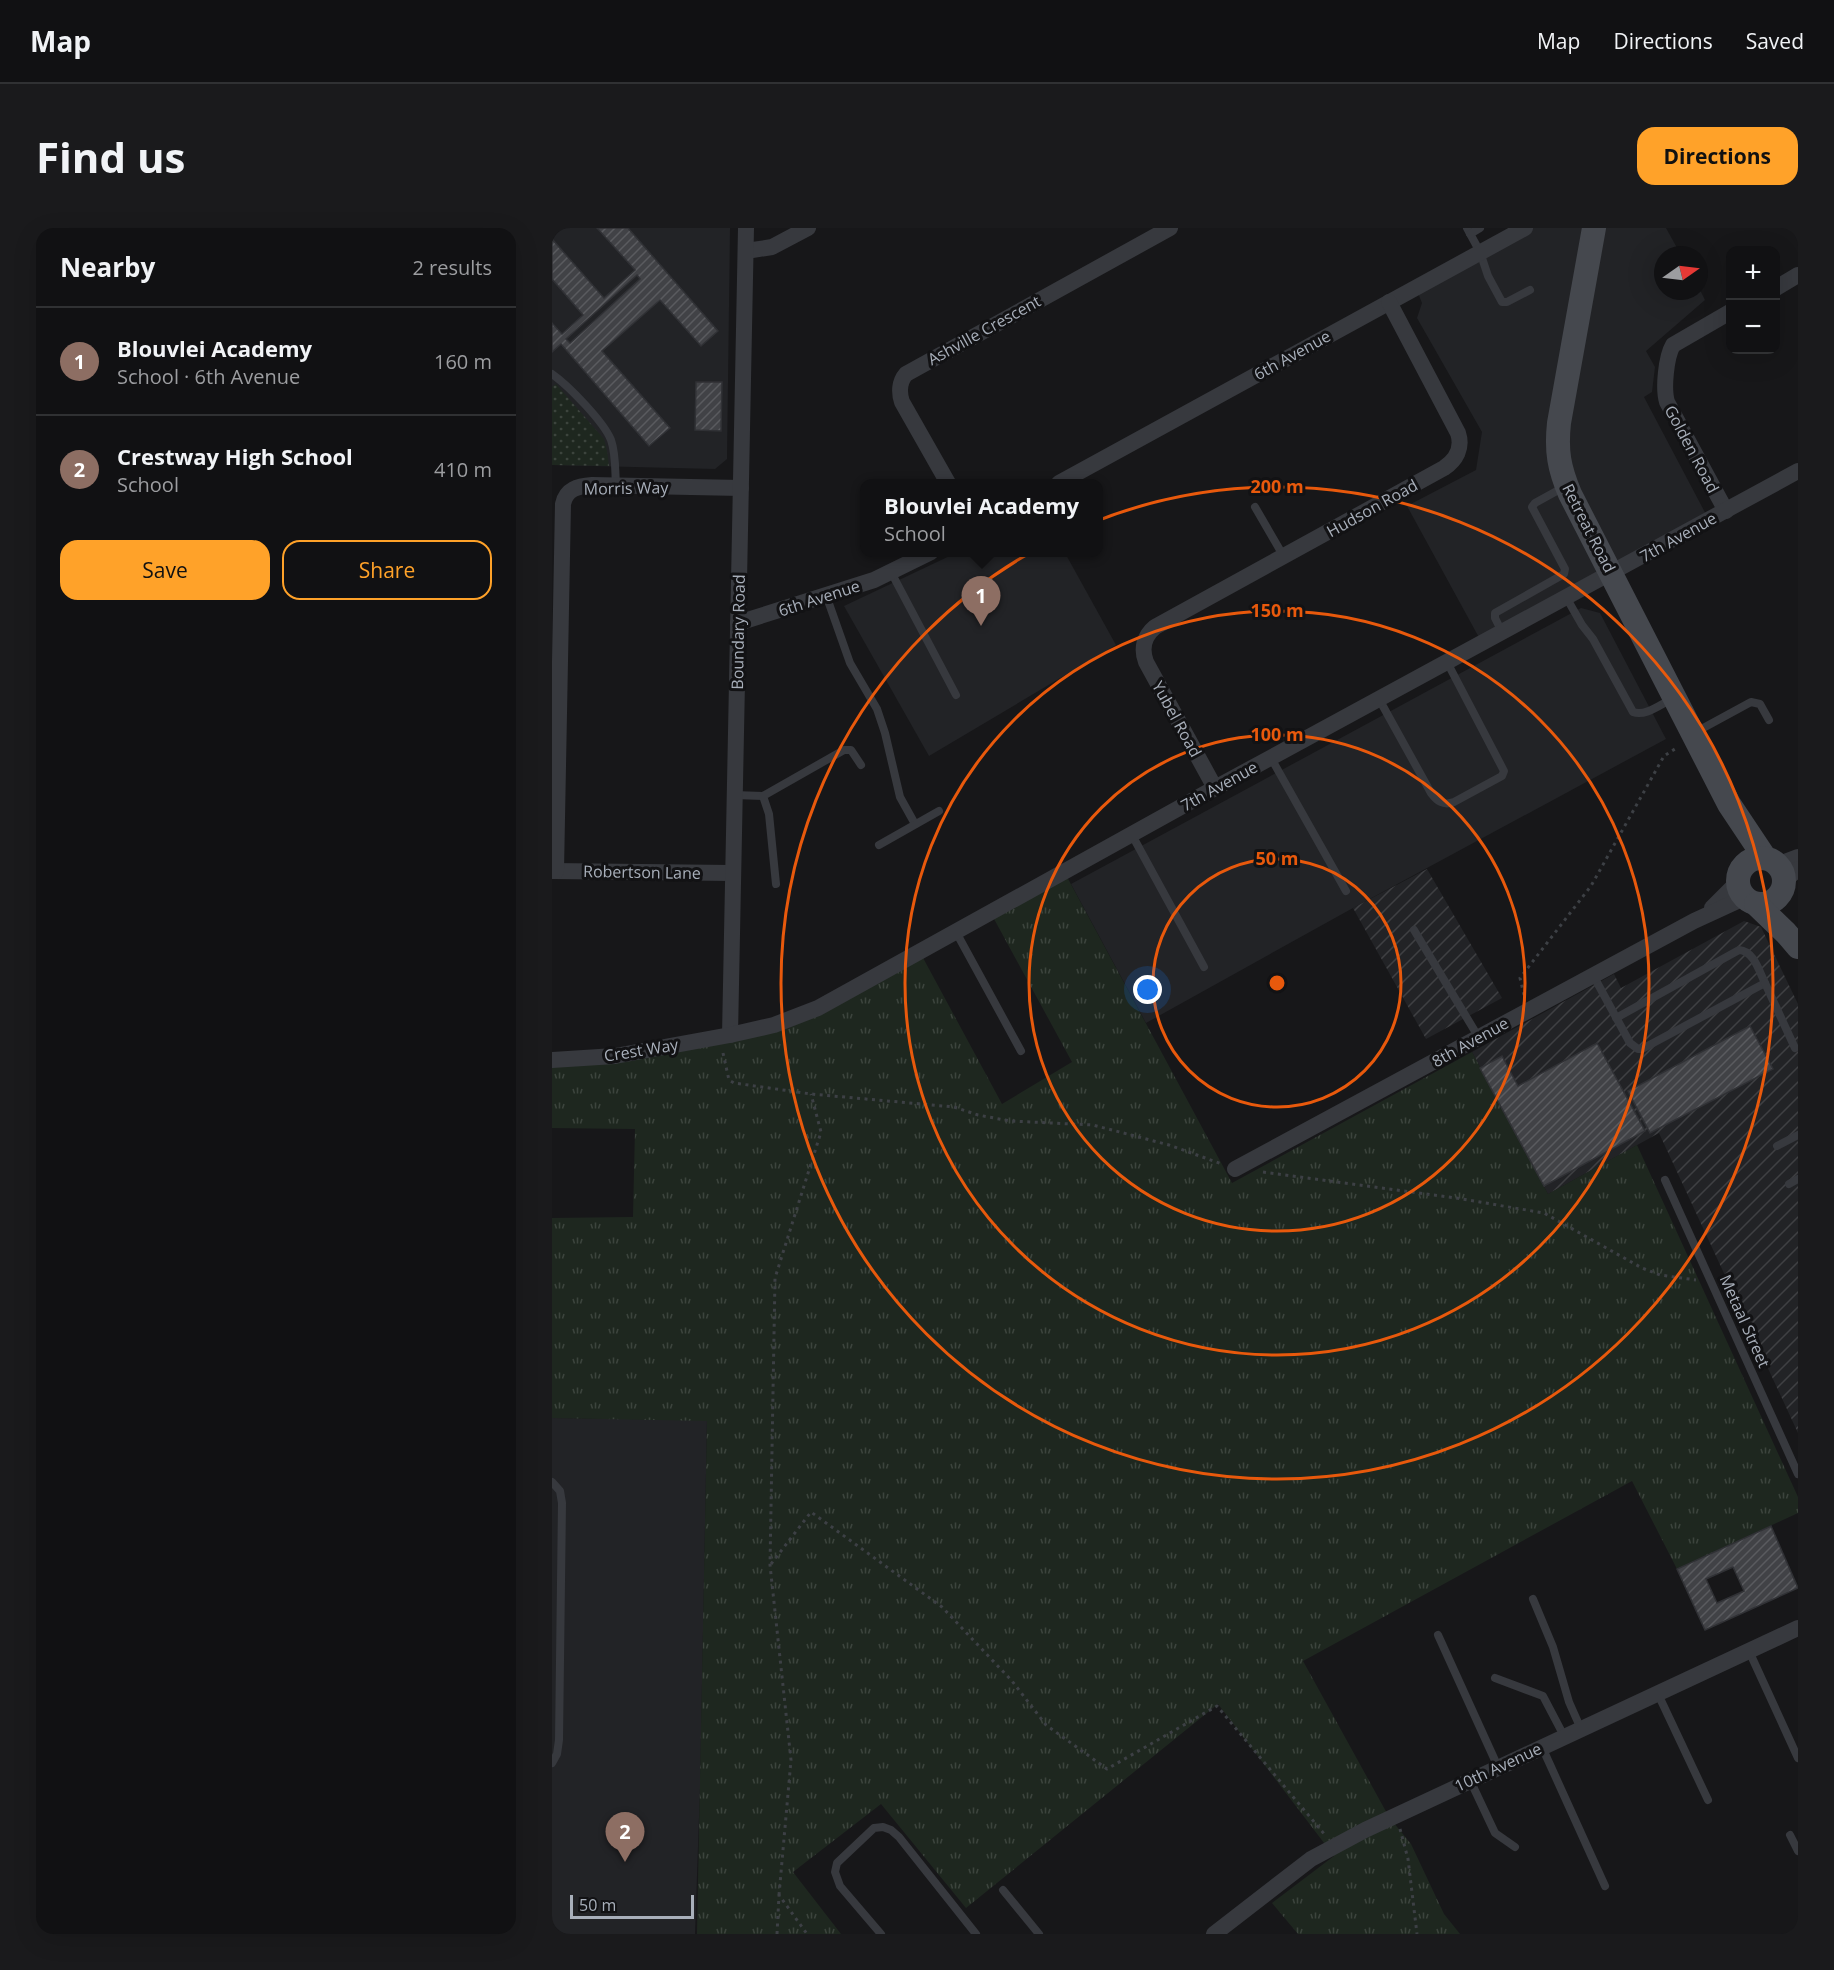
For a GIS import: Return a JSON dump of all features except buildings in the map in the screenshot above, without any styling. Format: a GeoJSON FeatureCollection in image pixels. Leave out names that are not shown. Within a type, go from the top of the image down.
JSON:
{"type":"FeatureCollection","features":[{"type":"Feature","properties":{"kind":"main road","name":"Retreat Road"},"geometry":{"type":"LineString","coordinates":[[1593,228],[1557,434],[1557,456],[1567,486],[1675,697],[1688,739],[1730,804],[1798,931]]}},
{"type":"Feature","properties":{"kind":"main road","name":"Retreat Road"},"geometry":{"type":"LineString","coordinates":[[1769,877],[1786,933],[1798,947]]}},
{"type":"Feature","properties":{"kind":"street","name":"Boundary Road"},"geometry":{"type":"LineString","coordinates":[[730,1035],[746,228]]}},
{"type":"Feature","properties":{"kind":"street"},"geometry":{"type":"LineString","coordinates":[[746,251],[772,247],[808,228]]}},
{"type":"Feature","properties":{"kind":"street","name":"Ashville Crescent"},"geometry":{"type":"LineString","coordinates":[[946,479],[902,402],[900,388],[906,374],[1170,228]]}},
{"type":"Feature","properties":{"kind":"street","name":"6th Avenue"},"geometry":{"type":"LineString","coordinates":[[1066,479],[1525,228]]}},
{"type":"Feature","properties":{"kind":"street"},"geometry":{"type":"LineString","coordinates":[[1780,286],[1798,275]]}},
{"type":"Feature","properties":{"kind":"street","name":"Hudson Road"},"geometry":{"type":"LineString","coordinates":[[1144,649],[1148,634],[1155,627],[1444,468],[1457,455],[1460,440],[1455,428],[1389,302]]}},
{"type":"Feature","properties":{"kind":"street","name":"Golden Road"},"geometry":{"type":"LineString","coordinates":[[1726,315],[1673,345],[1669,353],[1665,390],[1667,402],[1726,511]]}},
{"type":"Feature","properties":{"kind":"street","name":"7th Avenue"},"geometry":{"type":"LineString","coordinates":[[730,1035],[774,1025],[818,1008],[1215,788],[1798,471]]}},
{"type":"Feature","properties":{"kind":"street","name":"Morris Way"},"geometry":{"type":"LineString","coordinates":[[554,871],[556,682],[564,500],[573,489],[584,486],[741,488]]}},
{"type":"Feature","properties":{"kind":"street","name":"6th Avenue"},"geometry":{"type":"LineString","coordinates":[[738,623],[874,580],[921,557]]}},
{"type":"Feature","properties":{"kind":"street","name":"Yubel Road"},"geometry":{"type":"LineString","coordinates":[[1144,649],[1146,662],[1215,788]]}},
{"type":"Feature","properties":{"kind":"street","name":"Robertson Lane"},"geometry":{"type":"LineString","coordinates":[[554,871],[732,873]]}},
{"type":"Feature","properties":{"kind":"street","name":"8th Avenue"},"geometry":{"type":"LineString","coordinates":[[1235,1168],[1705,915],[1769,877]]}},
{"type":"Feature","properties":{"kind":"street","name":"Crest Way"},"geometry":{"type":"LineString","coordinates":[[552,1060],[615,1056],[730,1035]]}},
{"type":"Feature","properties":{"kind":"street","name":"10th Avenue"},"geometry":{"type":"LineString","coordinates":[[1214,1934],[1278,1883],[1311,1859],[1334,1846],[1470,1780],[1798,1628]]}},
{"type":"Feature","properties":{"kind":"lane"},"geometry":{"type":"LineString","coordinates":[[1480,228],[1468,231],[1502,302],[1507,303],[1530,290]]}},
{"type":"Feature","properties":{"kind":"lane"},"geometry":{"type":"LineString","coordinates":[[552,374],[567,386],[609,436],[613,451],[615,486]]}},
{"type":"Feature","properties":{"kind":"lane"},"geometry":{"type":"LineString","coordinates":[[1502,632],[1495,613],[1564,574],[1565,569],[1532,507],[1535,503],[1567,486]]}},
{"type":"Feature","properties":{"kind":"lane"},"geometry":{"type":"LineString","coordinates":[[1255,507],[1284,556]]}},
{"type":"Feature","properties":{"kind":"lane"},"geometry":{"type":"LineString","coordinates":[[891,572],[956,695]]}},
{"type":"Feature","properties":{"kind":"lane"},"geometry":{"type":"LineString","coordinates":[[826,596],[850,663],[877,709],[900,797],[915,825]]}},
{"type":"Feature","properties":{"kind":"lane"},"geometry":{"type":"LineString","coordinates":[[1566,597],[1593,639],[1633,712],[1643,713],[1675,697]]}},
{"type":"Feature","properties":{"kind":"lane"},"geometry":{"type":"LineString","coordinates":[[1379,699],[1436,800],[1449,804],[1502,776],[1504,771],[1447,662]]}},
{"type":"Feature","properties":{"kind":"lane"},"geometry":{"type":"LineString","coordinates":[[1688,739],[1751,702],[1760,704],[1769,720]]}},
{"type":"Feature","properties":{"kind":"lane"},"geometry":{"type":"LineString","coordinates":[[734,795],[762,796],[844,750],[851,750],[861,765]]}},
{"type":"Feature","properties":{"kind":"lane"},"geometry":{"type":"LineString","coordinates":[[1271,758],[1346,891]]}},
{"type":"Feature","properties":{"kind":"lane"},"geometry":{"type":"LineString","coordinates":[[762,796],[769,814],[776,884]]}},
{"type":"Feature","properties":{"kind":"lane"},"geometry":{"type":"LineString","coordinates":[[879,844],[939,811]]}},
{"type":"Feature","properties":{"kind":"lane"},"geometry":{"type":"LineString","coordinates":[[1132,834],[1204,967]]}},
{"type":"Feature","properties":{"kind":"lane"},"geometry":{"type":"LineString","coordinates":[[1414,930],[1479,1038]]}},
{"type":"Feature","properties":{"kind":"lane"},"geometry":{"type":"LineString","coordinates":[[956,932],[1021,1051]]}},
{"type":"Feature","properties":{"kind":"lane"},"geometry":{"type":"LineString","coordinates":[[1616,1018],[1739,950],[1748,952],[1752,956],[1795,1048]]}},
{"type":"Feature","properties":{"kind":"lane"},"geometry":{"type":"LineString","coordinates":[[1593,975],[1630,1043],[1638,1049],[1642,1049],[1765,983]]}},
{"type":"Feature","properties":{"kind":"lane"},"geometry":{"type":"LineString","coordinates":[[1777,1146],[1798,1135]]}},
{"type":"Feature","properties":{"kind":"lane"},"geometry":{"type":"LineString","coordinates":[[1789,1184],[1798,1179]]}},
{"type":"Feature","properties":{"kind":"lane","name":"Metaal Street"},"geometry":{"type":"LineString","coordinates":[[1665,1180],[1798,1474]]}},
{"type":"Feature","properties":{"kind":"lane"},"geometry":{"type":"LineString","coordinates":[[552,1482],[560,1491],[562,1503],[559,1740],[557,1754],[552,1763]]}},
{"type":"Feature","properties":{"kind":"lane"},"geometry":{"type":"LineString","coordinates":[[1533,1599],[1551,1641],[1569,1702],[1581,1729]]}},
{"type":"Feature","properties":{"kind":"lane"},"geometry":{"type":"LineString","coordinates":[[1438,1635],[1498,1767]]}},
{"type":"Feature","properties":{"kind":"lane"},"geometry":{"type":"LineString","coordinates":[[1749,1651],[1798,1758]]}},
{"type":"Feature","properties":{"kind":"lane"},"geometry":{"type":"LineString","coordinates":[[1495,1678],[1543,1696],[1564,1736]]}},
{"type":"Feature","properties":{"kind":"lane"},"geometry":{"type":"LineString","coordinates":[[1658,1694],[1708,1800]]}},
{"type":"Feature","properties":{"kind":"lane"},"geometry":{"type":"LineString","coordinates":[[1542,1747],[1605,1886]]}},
{"type":"Feature","properties":{"kind":"lane"},"geometry":{"type":"LineString","coordinates":[[1470,1780],[1495,1833],[1515,1847]]}},
{"type":"Feature","properties":{"kind":"lane"},"geometry":{"type":"LineString","coordinates":[[881,1934],[840,1886],[835,1872],[837,1863],[874,1828],[883,1827],[899,1837],[976,1934]]}},
{"type":"Feature","properties":{"kind":"lane"},"geometry":{"type":"LineString","coordinates":[[1790,1835],[1798,1851]]}},
{"type":"Feature","properties":{"kind":"lane"},"geometry":{"type":"LineString","coordinates":[[1003,1890],[1039,1934]]}},
{"type":"Feature","properties":{"kind":"path"},"geometry":{"type":"LineString","coordinates":[[1528,1011],[1520,978],[1591,886],[1664,756],[1688,739]]}},
{"type":"Feature","properties":{"kind":"path"},"geometry":{"type":"LineString","coordinates":[[730,1035],[723,1048],[731,1082],[811,1094],[954,1107],[978,1115],[1010,1121],[1093,1125],[1169,1145],[1235,1168],[1456,1198],[1544,1213],[1642,1268],[1675,1279],[1711,1281]]}},
{"type":"Feature","properties":{"kind":"path"},"geometry":{"type":"LineString","coordinates":[[777,1934],[791,1760],[770,1566],[775,1278],[821,1132],[811,1094]]}},
{"type":"Feature","properties":{"kind":"path"},"geometry":{"type":"LineString","coordinates":[[770,1566],[811,1512],[942,1607],[1012,1680],[1046,1725],[1107,1769],[1218,1706],[1334,1846]]}},
{"type":"Feature","properties":{"kind":"path"},"geometry":{"type":"LineString","coordinates":[[1397,1815],[1408,1859],[1417,1934]]}},
{"type":"Feature","properties":{"kind":"path"},"geometry":{"type":"LineString","coordinates":[[779,1895],[807,1934]]}},
{"type":"Feature","properties":{"kind":"shaded area"},"geometry":{"type":"Polygon","coordinates":[[[552,228],[730,228],[727,459],[715,469],[552,465],[552,228]]]}},
{"type":"Feature","properties":{"kind":"shaded area"},"geometry":{"type":"Polygon","coordinates":[[[1525,228],[1666,228],[1676,246],[1654,246],[1654,300],[1705,300],[1646,351],[1655,367],[1652,392],[1644,397],[1709,520],[1482,643],[1407,506],[1476,470],[1482,432],[1417,318],[1422,303],[1416,288],[1525,228]]]}},
{"type":"Feature","properties":{"kind":"shaded area"},"geometry":{"type":"Polygon","coordinates":[[[948,557],[1067,557],[1116,645],[929,756],[844,606],[948,557]]]}},
{"type":"Feature","properties":{"kind":"shaded area"},"geometry":{"type":"Polygon","coordinates":[[[1581,608],[1600,613],[1666,739],[1146,1023],[1071,884],[1581,608]]]}},
{"type":"Feature","properties":{"kind":"shaded area"},"geometry":{"type":"Polygon","coordinates":[[[1427,869],[1502,998],[1426,1039],[1353,908],[1427,869]]]}},
{"type":"Feature","properties":{"kind":"shaded area"},"geometry":{"type":"Polygon","coordinates":[[[1744,921],[1761,927],[1798,1004],[1798,1433],[1659,1133],[1548,1194],[1472,1052],[1614,974],[1621,988],[1744,921]]]}},
{"type":"Feature","properties":{"kind":"shaded area"},"geometry":{"type":"Polygon","coordinates":[[[552,1418],[707,1420],[695,1934],[552,1934],[552,1418]]]}},
{"type":"Feature","properties":{"kind":"green space"},"geometry":{"type":"Polygon","coordinates":[[[556,384],[604,439],[609,466],[552,465],[552,387],[556,384]]]}},
{"type":"Feature","properties":{"kind":"green space"},"geometry":{"type":"Polygon","coordinates":[[[1067,877],[1232,1183],[1472,1052],[1548,1194],[1637,1145],[1798,1497],[1798,1513],[1677,1569],[1632,1481],[1303,1661],[1389,1817],[1411,1844],[1444,1914],[1460,1934],[1298,1934],[1272,1903],[1334,1856],[1218,1704],[966,1908],[881,1804],[793,1872],[841,1934],[697,1934],[707,1421],[552,1418],[552,1218],[633,1217],[635,1129],[552,1128],[552,1066],[763,1031],[922,956],[1002,1104],[1072,1062],[993,917],[1067,877]]]}},
{"type":"Feature","properties":{"kind":"place","name":"Blouvlei Academy"},"geometry":{"type":"Point","coordinates":[981,626]}},
{"type":"Feature","properties":{"kind":"place","name":"Crestway High School"},"geometry":{"type":"Point","coordinates":[625,1862]}}]}
